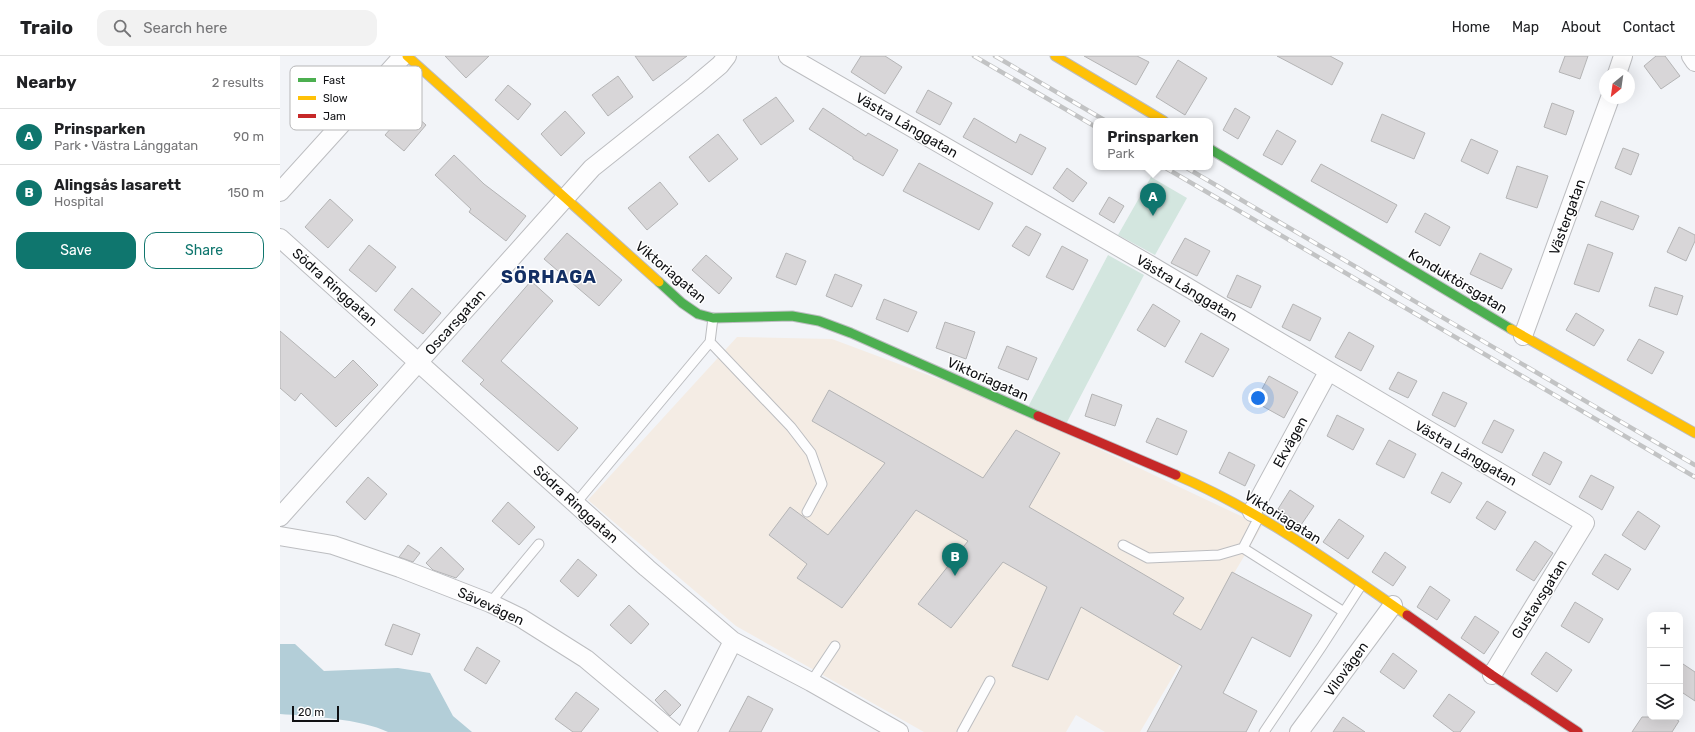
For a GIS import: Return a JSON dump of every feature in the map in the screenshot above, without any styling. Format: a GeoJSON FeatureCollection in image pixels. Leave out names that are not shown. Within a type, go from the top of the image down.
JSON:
{"type":"FeatureCollection","features":[{"type":"Feature","properties":{"kind":"street"},"geometry":{"type":"LineString","coordinates":[[394,66],[403,56]]}},
{"type":"Feature","properties":{"kind":"street","name":"Viktoriagatan"},"geometry":{"type":"LineString","coordinates":[[408,56],[419,66]]}},
{"type":"Feature","properties":{"kind":"street","name":"Oscarsgatan"},"geometry":{"type":"LineString","coordinates":[[280,517],[592,168],[705,78],[720,65],[727,56]]}},
{"type":"Feature","properties":{"kind":"street","name":"Västra Långgatan"},"geometry":{"type":"LineString","coordinates":[[788,56],[1150,265],[1328,372],[1585,523]]}},
{"type":"Feature","properties":{"kind":"street"},"geometry":{"type":"LineString","coordinates":[[1055,56],[1159,118]]}},
{"type":"Feature","properties":{"kind":"street"},"geometry":{"type":"LineString","coordinates":[[1619,68],[1623,56]]}},
{"type":"Feature","properties":{"kind":"street"},"geometry":{"type":"LineString","coordinates":[[1691,56],[1695,62]]}},
{"type":"Feature","properties":{"kind":"street","name":"Viktoriagatan"},"geometry":{"type":"LineString","coordinates":[[422,69],[682,303],[698,314],[713,318],[792,316],[819,321],[851,332],[1068,430],[1185,479],[1256,514],[1362,584],[1492,675],[1576,731]]}},
{"type":"Feature","properties":{"kind":"street","name":"Västergatan"},"geometry":{"type":"LineString","coordinates":[[1523,336],[1608,104]]}},
{"type":"Feature","properties":{"kind":"street"},"geometry":{"type":"LineString","coordinates":[[280,192],[336,130]]}},
{"type":"Feature","properties":{"kind":"street","name":"Konduktörsgatan"},"geometry":{"type":"LineString","coordinates":[[1213,151],[1523,336],[1695,433]]}},
{"type":"Feature","properties":{"kind":"street","name":"Södra Ringgatan"},"geometry":{"type":"LineString","coordinates":[[280,238],[647,568],[733,641],[811,682],[899,732]]}},
{"type":"Feature","properties":{"kind":"street","name":"Ekvägen"},"geometry":{"type":"LineString","coordinates":[[1256,514],[1328,372]]}},
{"type":"Feature","properties":{"kind":"street","name":"Gustavsgatan"},"geometry":{"type":"LineString","coordinates":[[1492,675],[1585,523]]}},
{"type":"Feature","properties":{"kind":"street","name":"Sävevägen"},"geometry":{"type":"LineString","coordinates":[[280,536],[333,545],[400,568],[490,603],[521,618],[586,659],[673,732]]}},
{"type":"Feature","properties":{"kind":"street","name":"Vilovägen"},"geometry":{"type":"LineString","coordinates":[[1299,732],[1392,605]]}},
{"type":"Feature","properties":{"kind":"street"},"geometry":{"type":"LineString","coordinates":[[687,732],[733,641]]}},
{"type":"Feature","properties":{"kind":"lane"},"geometry":{"type":"LineString","coordinates":[[576,503],[710,342],[713,318]]}},
{"type":"Feature","properties":{"kind":"lane"},"geometry":{"type":"LineString","coordinates":[[710,342],[791,427],[811,453],[822,484],[807,512]]}},
{"type":"Feature","properties":{"kind":"lane"},"geometry":{"type":"LineString","coordinates":[[1243,548],[1256,514]]}},
{"type":"Feature","properties":{"kind":"lane"},"geometry":{"type":"LineString","coordinates":[[490,603],[539,544]]}},
{"type":"Feature","properties":{"kind":"lane"},"geometry":{"type":"LineString","coordinates":[[1123,545],[1148,558],[1219,555],[1243,548],[1344,612]]}},
{"type":"Feature","properties":{"kind":"lane"},"geometry":{"type":"LineString","coordinates":[[1264,732],[1362,584]]}},
{"type":"Feature","properties":{"kind":"lane"},"geometry":{"type":"LineString","coordinates":[[811,682],[835,646]]}},
{"type":"Feature","properties":{"kind":"lane"},"geometry":{"type":"LineString","coordinates":[[962,732],[990,681]]}},
{"type":"Feature","properties":{"kind":"shaded area"},"geometry":{"type":"Polygon","coordinates":[[[1151,177],[1187,198],[1155,255],[1118,235],[1151,177]]]}},
{"type":"Feature","properties":{"kind":"shaded area"},"geometry":{"type":"Polygon","coordinates":[[[1108,255],[1144,275],[1066,424],[1028,407],[1108,255]]]}},
{"type":"Feature","properties":{"kind":"shaded area"},"geometry":{"type":"Polygon","coordinates":[[[737,337],[832,339],[995,400],[1262,526],[1140,732],[1105,732],[1076,715],[1066,732],[924,732],[736,626],[588,500],[737,337]]]}},
{"type":"Feature","properties":{"kind":"water"},"geometry":{"type":"Polygon","coordinates":[[[280,644],[295,644],[324,671],[398,668],[430,673],[453,716],[472,732],[388,732],[350,721],[280,714],[280,644]]]}},
{"type":"Feature","properties":{"kind":"building"},"geometry":{"type":"Polygon","coordinates":[[[445,56],[489,56],[466,78],[445,56]]]}},
{"type":"Feature","properties":{"kind":"building"},"geometry":{"type":"Polygon","coordinates":[[[635,56],[687,56],[653,81],[635,56]]]}},
{"type":"Feature","properties":{"kind":"building"},"geometry":{"type":"Polygon","coordinates":[[[861,56],[885,56],[902,67],[885,94],[851,72],[861,56]]]}},
{"type":"Feature","properties":{"kind":"building"},"geometry":{"type":"Polygon","coordinates":[[[1084,56],[1137,56],[1149,62],[1136,85],[1084,56]]]}},
{"type":"Feature","properties":{"kind":"building"},"geometry":{"type":"Polygon","coordinates":[[[1277,56],[1330,56],[1343,63],[1332,85],[1277,56]]]}},
{"type":"Feature","properties":{"kind":"building"},"geometry":{"type":"Polygon","coordinates":[[[1565,56],[1588,56],[1580,79],[1559,72],[1565,56]]]}},
{"type":"Feature","properties":{"kind":"building"},"geometry":{"type":"Polygon","coordinates":[[[1656,56],[1665,56],[1680,76],[1661,89],[1644,66],[1656,56]]]}},
{"type":"Feature","properties":{"kind":"building"},"geometry":{"type":"Polygon","coordinates":[[[1178,60],[1207,78],[1185,115],[1156,97],[1178,60]]]}},
{"type":"Feature","properties":{"kind":"building"},"geometry":{"type":"Polygon","coordinates":[[[618,76],[633,97],[608,116],[592,95],[618,76]]]}},
{"type":"Feature","properties":{"kind":"building"},"geometry":{"type":"Polygon","coordinates":[[[508,85],[531,104],[518,120],[495,100],[508,85]]]}},
{"type":"Feature","properties":{"kind":"building"},"geometry":{"type":"Polygon","coordinates":[[[928,90],[952,103],[940,125],[916,112],[928,90]]]}},
{"type":"Feature","properties":{"kind":"building"},"geometry":{"type":"Polygon","coordinates":[[[776,97],[794,121],[761,145],[743,120],[776,97]]]}},
{"type":"Feature","properties":{"kind":"building"},"geometry":{"type":"Polygon","coordinates":[[[1552,103],[1574,111],[1566,135],[1544,127],[1552,103]]]}},
{"type":"Feature","properties":{"kind":"building"},"geometry":{"type":"Polygon","coordinates":[[[823,108],[866,136],[868,133],[898,150],[883,176],[853,159],[853,157],[809,129],[823,108]]]}},
{"type":"Feature","properties":{"kind":"building"},"geometry":{"type":"Polygon","coordinates":[[[1235,108],[1250,117],[1238,139],[1223,130],[1235,108]]]}},
{"type":"Feature","properties":{"kind":"building"},"geometry":{"type":"Polygon","coordinates":[[[565,111],[585,133],[561,156],[541,134],[565,111]]]}},
{"type":"Feature","properties":{"kind":"building"},"geometry":{"type":"Polygon","coordinates":[[[1382,114],[1425,133],[1414,159],[1371,141],[1382,114]]]}},
{"type":"Feature","properties":{"kind":"building"},"geometry":{"type":"Polygon","coordinates":[[[974,118],[1016,143],[1020,134],[1046,148],[1032,175],[963,137],[974,118]]]}},
{"type":"Feature","properties":{"kind":"building"},"geometry":{"type":"Polygon","coordinates":[[[422,121],[426,125],[422,130],[422,121]]]}},
{"type":"Feature","properties":{"kind":"building"},"geometry":{"type":"Polygon","coordinates":[[[389,130],[422,130],[404,151],[385,135],[389,130]]]}},
{"type":"Feature","properties":{"kind":"building"},"geometry":{"type":"Polygon","coordinates":[[[1277,130],[1296,141],[1282,165],[1263,155],[1277,130]]]}},
{"type":"Feature","properties":{"kind":"building"},"geometry":{"type":"Polygon","coordinates":[[[718,134],[738,159],[709,182],[689,157],[718,134]]]}},
{"type":"Feature","properties":{"kind":"building"},"geometry":{"type":"Polygon","coordinates":[[[1471,139],[1498,151],[1488,174],[1461,161],[1471,139]]]}},
{"type":"Feature","properties":{"kind":"building"},"geometry":{"type":"Polygon","coordinates":[[[1623,148],[1639,154],[1631,175],[1615,168],[1623,148]]]}},
{"type":"Feature","properties":{"kind":"building"},"geometry":{"type":"Polygon","coordinates":[[[454,155],[484,184],[526,216],[506,241],[469,212],[471,209],[435,175],[454,155]]]}},
{"type":"Feature","properties":{"kind":"building"},"geometry":{"type":"Polygon","coordinates":[[[919,163],[993,203],[979,230],[903,191],[919,163]]]}},
{"type":"Feature","properties":{"kind":"building"},"geometry":{"type":"Polygon","coordinates":[[[1321,164],[1397,205],[1387,223],[1311,181],[1321,164]]]}},
{"type":"Feature","properties":{"kind":"building"},"geometry":{"type":"Polygon","coordinates":[[[1517,166],[1548,176],[1537,208],[1506,198],[1517,166]]]}},
{"type":"Feature","properties":{"kind":"building"},"geometry":{"type":"Polygon","coordinates":[[[1067,168],[1087,183],[1073,202],[1053,188],[1067,168]]]}},
{"type":"Feature","properties":{"kind":"building"},"geometry":{"type":"Polygon","coordinates":[[[660,182],[678,204],[647,230],[628,208],[660,182]]]}},
{"type":"Feature","properties":{"kind":"building"},"geometry":{"type":"Polygon","coordinates":[[[1109,197],[1124,206],[1114,223],[1099,214],[1109,197]]]}},
{"type":"Feature","properties":{"kind":"building"},"geometry":{"type":"Polygon","coordinates":[[[330,199],[353,220],[328,248],[305,227],[330,199]]]}},
{"type":"Feature","properties":{"kind":"building"},"geometry":{"type":"Polygon","coordinates":[[[1601,201],[1639,216],[1633,230],[1595,216],[1601,201]]]}},
{"type":"Feature","properties":{"kind":"building"},"geometry":{"type":"Polygon","coordinates":[[[1425,213],[1450,227],[1440,246],[1415,232],[1425,213]]]}},
{"type":"Feature","properties":{"kind":"building"},"geometry":{"type":"Polygon","coordinates":[[[1026,226],[1041,234],[1029,256],[1012,246],[1026,226]]]}},
{"type":"Feature","properties":{"kind":"building"},"geometry":{"type":"Polygon","coordinates":[[[1679,227],[1695,235],[1695,241],[1686,261],[1667,252],[1679,227]]]}},
{"type":"Feature","properties":{"kind":"building"},"geometry":{"type":"Polygon","coordinates":[[[567,233],[622,280],[599,306],[544,259],[567,233]]]}},
{"type":"Feature","properties":{"kind":"building"},"geometry":{"type":"Polygon","coordinates":[[[1185,238],[1210,251],[1197,276],[1171,263],[1185,238]]]}},
{"type":"Feature","properties":{"kind":"building"},"geometry":{"type":"Polygon","coordinates":[[[1588,244],[1613,253],[1599,292],[1574,284],[1588,244]]]}},
{"type":"Feature","properties":{"kind":"building"},"geometry":{"type":"Polygon","coordinates":[[[369,245],[396,267],[376,292],[349,270],[369,245]]]}},
{"type":"Feature","properties":{"kind":"building"},"geometry":{"type":"Polygon","coordinates":[[[1062,246],[1088,260],[1073,290],[1046,277],[1062,246]]]}},
{"type":"Feature","properties":{"kind":"building"},"geometry":{"type":"Polygon","coordinates":[[[786,253],[806,261],[796,285],[776,277],[786,253]]]}},
{"type":"Feature","properties":{"kind":"building"},"geometry":{"type":"Polygon","coordinates":[[[1480,253],[1512,269],[1502,289],[1470,274],[1480,253]]]}},
{"type":"Feature","properties":{"kind":"building"},"geometry":{"type":"Polygon","coordinates":[[[706,255],[732,278],[719,294],[692,270],[706,255]]]}},
{"type":"Feature","properties":{"kind":"building"},"geometry":{"type":"Polygon","coordinates":[[[835,274],[862,285],[852,307],[826,296],[835,274]]]}},
{"type":"Feature","properties":{"kind":"building"},"geometry":{"type":"Polygon","coordinates":[[[1237,275],[1261,286],[1251,308],[1227,297],[1237,275]]]}},
{"type":"Feature","properties":{"kind":"building"},"geometry":{"type":"Polygon","coordinates":[[[531,281],[553,301],[501,361],[578,428],[558,451],[480,384],[484,380],[462,361],[531,281]]]}},
{"type":"Feature","properties":{"kind":"building"},"geometry":{"type":"Polygon","coordinates":[[[1655,287],[1683,296],[1677,315],[1649,306],[1655,287]]]}},
{"type":"Feature","properties":{"kind":"building"},"geometry":{"type":"Polygon","coordinates":[[[412,288],[441,313],[423,334],[394,310],[412,288]]]}},
{"type":"Feature","properties":{"kind":"building"},"geometry":{"type":"Polygon","coordinates":[[[884,299],[917,312],[908,332],[876,319],[884,299]]]}},
{"type":"Feature","properties":{"kind":"building"},"geometry":{"type":"Polygon","coordinates":[[[1153,304],[1180,321],[1165,347],[1137,330],[1153,304]]]}},
{"type":"Feature","properties":{"kind":"building"},"geometry":{"type":"Polygon","coordinates":[[[1293,304],[1321,318],[1310,341],[1282,327],[1293,304]]]}},
{"type":"Feature","properties":{"kind":"building"},"geometry":{"type":"Polygon","coordinates":[[[1576,313],[1604,330],[1594,346],[1566,330],[1576,313]]]}},
{"type":"Feature","properties":{"kind":"building"},"geometry":{"type":"Polygon","coordinates":[[[945,322],[975,332],[966,359],[936,348],[945,322]]]}},
{"type":"Feature","properties":{"kind":"building"},"geometry":{"type":"Polygon","coordinates":[[[280,331],[335,378],[353,360],[378,385],[336,427],[301,393],[295,401],[280,388],[280,331]]]}},
{"type":"Feature","properties":{"kind":"building"},"geometry":{"type":"Polygon","coordinates":[[[1349,332],[1374,346],[1361,371],[1335,357],[1349,332]]]}},
{"type":"Feature","properties":{"kind":"building"},"geometry":{"type":"Polygon","coordinates":[[[1201,333],[1229,349],[1213,377],[1185,362],[1201,333]]]}},
{"type":"Feature","properties":{"kind":"building"},"geometry":{"type":"Polygon","coordinates":[[[1639,339],[1664,352],[1652,374],[1627,360],[1639,339]]]}},
{"type":"Feature","properties":{"kind":"building"},"geometry":{"type":"Polygon","coordinates":[[[1007,346],[1037,358],[1028,380],[998,368],[1007,346]]]}},
{"type":"Feature","properties":{"kind":"building"},"geometry":{"type":"Polygon","coordinates":[[[1398,372],[1417,381],[1408,398],[1389,389],[1398,372]]]}},
{"type":"Feature","properties":{"kind":"building"},"geometry":{"type":"Polygon","coordinates":[[[1269,376],[1298,392],[1284,418],[1255,402],[1269,376]]]}},
{"type":"Feature","properties":{"kind":"building"},"geometry":{"type":"Polygon","coordinates":[[[829,390],[983,478],[1016,430],[1060,453],[1029,507],[1184,598],[1173,614],[1201,630],[1232,572],[1312,615],[1290,657],[1252,637],[1223,693],[1257,711],[1246,732],[1147,732],[1182,666],[1081,607],[1048,680],[1012,666],[1047,587],[1003,562],[951,628],[918,604],[968,541],[916,510],[842,608],[797,578],[807,564],[769,535],[790,507],[828,535],[885,463],[812,421],[829,390]]]}},
{"type":"Feature","properties":{"kind":"building"},"geometry":{"type":"Polygon","coordinates":[[[1443,392],[1467,403],[1455,427],[1432,415],[1443,392]]]}},
{"type":"Feature","properties":{"kind":"building"},"geometry":{"type":"Polygon","coordinates":[[[1092,394],[1122,405],[1115,426],[1085,416],[1092,394]]]}},
{"type":"Feature","properties":{"kind":"building"},"geometry":{"type":"Polygon","coordinates":[[[1337,415],[1364,429],[1353,450],[1327,436],[1337,415]]]}},
{"type":"Feature","properties":{"kind":"building"},"geometry":{"type":"Polygon","coordinates":[[[1157,418],[1187,431],[1177,455],[1146,442],[1157,418]]]}},
{"type":"Feature","properties":{"kind":"building"},"geometry":{"type":"Polygon","coordinates":[[[1494,420],[1514,430],[1502,453],[1482,443],[1494,420]]]}},
{"type":"Feature","properties":{"kind":"building"},"geometry":{"type":"Polygon","coordinates":[[[1389,440],[1416,454],[1404,478],[1376,464],[1389,440]]]}},
{"type":"Feature","properties":{"kind":"building"},"geometry":{"type":"Polygon","coordinates":[[[1229,452],[1255,465],[1245,486],[1219,473],[1229,452]]]}},
{"type":"Feature","properties":{"kind":"building"},"geometry":{"type":"Polygon","coordinates":[[[1544,452],[1562,462],[1550,485],[1532,475],[1544,452]]]}},
{"type":"Feature","properties":{"kind":"building"},"geometry":{"type":"Polygon","coordinates":[[[1442,472],[1462,483],[1450,503],[1431,493],[1442,472]]]}},
{"type":"Feature","properties":{"kind":"building"},"geometry":{"type":"Polygon","coordinates":[[[1591,475],[1614,487],[1602,510],[1579,497],[1591,475]]]}},
{"type":"Feature","properties":{"kind":"building"},"geometry":{"type":"Polygon","coordinates":[[[368,477],[387,494],[365,520],[346,502],[368,477]]]}},
{"type":"Feature","properties":{"kind":"building"},"geometry":{"type":"Polygon","coordinates":[[[1290,490],[1314,506],[1301,525],[1278,509],[1290,490]]]}},
{"type":"Feature","properties":{"kind":"building"},"geometry":{"type":"Polygon","coordinates":[[[1487,501],[1506,512],[1495,530],[1476,518],[1487,501]]]}},
{"type":"Feature","properties":{"kind":"building"},"geometry":{"type":"Polygon","coordinates":[[[508,502],[535,527],[519,545],[492,521],[508,502]]]}},
{"type":"Feature","properties":{"kind":"building"},"geometry":{"type":"Polygon","coordinates":[[[1638,511],[1660,526],[1645,550],[1622,535],[1638,511]]]}},
{"type":"Feature","properties":{"kind":"building"},"geometry":{"type":"Polygon","coordinates":[[[1339,519],[1364,536],[1348,559],[1323,542],[1339,519]]]}},
{"type":"Feature","properties":{"kind":"building"},"geometry":{"type":"Polygon","coordinates":[[[1535,541],[1553,553],[1534,581],[1516,570],[1535,541]]]}},
{"type":"Feature","properties":{"kind":"building"},"geometry":{"type":"Polygon","coordinates":[[[408,545],[420,553],[413,562],[399,557],[408,545]]]}},
{"type":"Feature","properties":{"kind":"building"},"geometry":{"type":"Polygon","coordinates":[[[441,547],[464,569],[456,578],[433,570],[426,563],[441,547]]]}},
{"type":"Feature","properties":{"kind":"building"},"geometry":{"type":"Polygon","coordinates":[[[1385,552],[1406,567],[1393,586],[1372,572],[1385,552]]]}},
{"type":"Feature","properties":{"kind":"building"},"geometry":{"type":"Polygon","coordinates":[[[1605,554],[1631,569],[1618,590],[1592,574],[1605,554]]]}},
{"type":"Feature","properties":{"kind":"building"},"geometry":{"type":"Polygon","coordinates":[[[578,559],[597,575],[578,597],[560,581],[578,559]]]}},
{"type":"Feature","properties":{"kind":"building"},"geometry":{"type":"Polygon","coordinates":[[[1430,586],[1450,600],[1437,620],[1417,607],[1430,586]]]}},
{"type":"Feature","properties":{"kind":"building"},"geometry":{"type":"Polygon","coordinates":[[[1575,602],[1603,619],[1589,643],[1561,626],[1575,602]]]}},
{"type":"Feature","properties":{"kind":"building"},"geometry":{"type":"Polygon","coordinates":[[[629,605],[649,624],[631,644],[610,625],[629,605]]]}},
{"type":"Feature","properties":{"kind":"building"},"geometry":{"type":"Polygon","coordinates":[[[1475,616],[1499,632],[1484,654],[1461,638],[1475,616]]]}},
{"type":"Feature","properties":{"kind":"building"},"geometry":{"type":"Polygon","coordinates":[[[393,624],[420,634],[412,655],[385,645],[393,624]]]}},
{"type":"Feature","properties":{"kind":"building"},"geometry":{"type":"Polygon","coordinates":[[[477,647],[500,661],[486,684],[464,670],[477,647]]]}},
{"type":"Feature","properties":{"kind":"building"},"geometry":{"type":"Polygon","coordinates":[[[1546,652],[1572,670],[1557,692],[1531,674],[1546,652]]]}},
{"type":"Feature","properties":{"kind":"building"},"geometry":{"type":"Polygon","coordinates":[[[1393,653],[1417,671],[1404,689],[1380,672],[1393,653]]]}},
{"type":"Feature","properties":{"kind":"building"},"geometry":{"type":"Polygon","coordinates":[[[1683,664],[1695,672],[1695,701],[1683,693],[1683,664]]]}},
{"type":"Feature","properties":{"kind":"building"},"geometry":{"type":"Polygon","coordinates":[[[665,690],[681,705],[670,716],[655,700],[665,690]]]}},
{"type":"Feature","properties":{"kind":"building"},"geometry":{"type":"Polygon","coordinates":[[[576,692],[599,709],[581,732],[573,732],[555,719],[576,692]]]}},
{"type":"Feature","properties":{"kind":"building"},"geometry":{"type":"Polygon","coordinates":[[[1449,694],[1475,712],[1460,732],[1454,732],[1433,716],[1449,694]]]}},
{"type":"Feature","properties":{"kind":"building"},"geometry":{"type":"Polygon","coordinates":[[[748,696],[773,709],[761,732],[729,732],[748,696]]]}},
{"type":"Feature","properties":{"kind":"building"},"geometry":{"type":"Polygon","coordinates":[[[1343,717],[1365,732],[1333,732],[1343,717]]]}},
{"type":"Feature","properties":{"kind":"building"},"geometry":{"type":"Polygon","coordinates":[[[1642,717],[1647,717],[1647,720],[1679,721],[1672,732],[1632,732],[1642,717]]]}},
{"type":"Feature","properties":{"kind":"railway"},"geometry":{"type":"LineString","coordinates":[[974,56],[1093,125]]}},
{"type":"Feature","properties":{"kind":"railway"},"geometry":{"type":"LineString","coordinates":[[995,56],[1101,118]]}},
{"type":"Feature","properties":{"kind":"railway"},"geometry":{"type":"LineString","coordinates":[[1169,170],[1695,477]]}},
{"type":"Feature","properties":{"kind":"railway"},"geometry":{"type":"LineString","coordinates":[[1190,170],[1695,465]]}},
{"type":"Feature","properties":{"kind":"traffic: fast"},"geometry":{"type":"LineString","coordinates":[[1213,151],[1511,329]]}},
{"type":"Feature","properties":{"kind":"traffic: fast"},"geometry":{"type":"LineString","coordinates":[[659,282],[682,303],[698,314],[713,318],[792,316],[819,321],[851,333],[1038,416]]}},
{"type":"Feature","properties":{"kind":"traffic: slow"},"geometry":{"type":"LineString","coordinates":[[407,56],[418,66]]}},
{"type":"Feature","properties":{"kind":"traffic: slow"},"geometry":{"type":"LineString","coordinates":[[1055,56],[1159,118]]}},
{"type":"Feature","properties":{"kind":"traffic: slow"},"geometry":{"type":"LineString","coordinates":[[422,69],[659,282]]}},
{"type":"Feature","properties":{"kind":"traffic: slow"},"geometry":{"type":"LineString","coordinates":[[1511,329],[1695,433]]}},
{"type":"Feature","properties":{"kind":"traffic: slow"},"geometry":{"type":"LineString","coordinates":[[1176,475],[1237,504],[1266,521],[1407,615]]}},
{"type":"Feature","properties":{"kind":"traffic: jam"},"geometry":{"type":"LineString","coordinates":[[1038,416],[1176,475]]}},
{"type":"Feature","properties":{"kind":"traffic: jam"},"geometry":{"type":"LineString","coordinates":[[1407,615],[1492,675],[1578,732]]}},
{"type":"Feature","properties":{"kind":"place","name":"Prinsparken"},"geometry":{"type":"Point","coordinates":[1153,216]}},
{"type":"Feature","properties":{"kind":"place","name":"Alingsås lasarett"},"geometry":{"type":"Point","coordinates":[955,576]}},
{"type":"Feature","properties":{"kind":"district","name":"SÖRHAGA"},"geometry":{"type":"Point","coordinates":[549,277]}}]}
